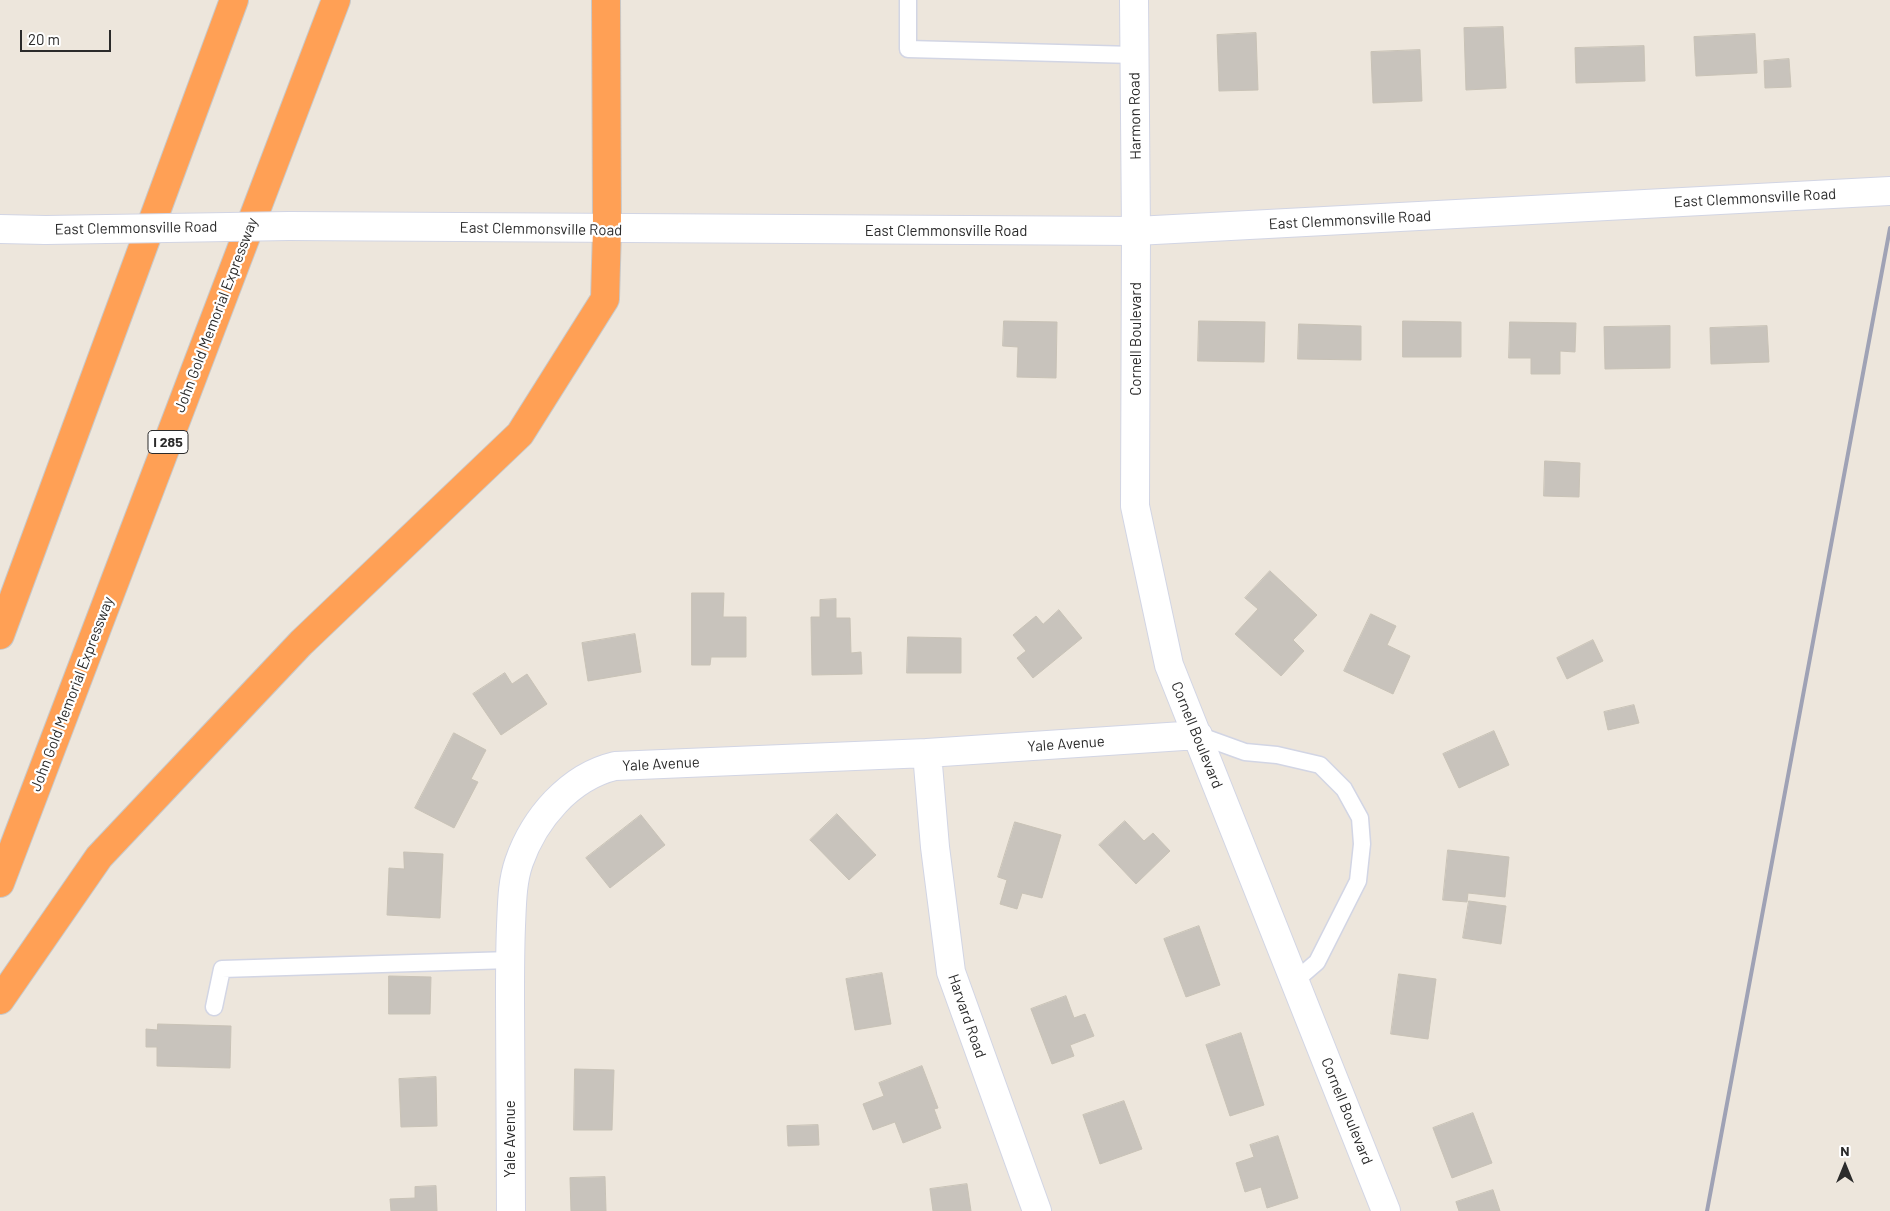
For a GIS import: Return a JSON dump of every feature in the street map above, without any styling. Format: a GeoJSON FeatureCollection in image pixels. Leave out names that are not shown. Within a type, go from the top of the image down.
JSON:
{"type":"FeatureCollection","features":[{"type":"Feature","properties":{"kind":"highway"},"geometry":{"type":"LineString","coordinates":[[0,635],[234,0]]}},
{"type":"Feature","properties":{"kind":"highway","name":"John Gold Memorial Expressway"},"geometry":{"type":"LineString","coordinates":[[0,883],[336,0]]}},
{"type":"Feature","properties":{"kind":"highway"},"geometry":{"type":"LineString","coordinates":[[0,1000],[99,858],[301,643],[520,434],[604,299],[607,229],[606,0]]}},
{"type":"Feature","properties":{"kind":"street","name":"Harmon Road"},"geometry":{"type":"LineString","coordinates":[[1134,0],[1136,231]]}},
{"type":"Feature","properties":{"kind":"street","name":"East Clemmonsville Road"},"geometry":{"type":"LineString","coordinates":[[0,229],[289,226],[1136,231],[1890,191]]}},
{"type":"Feature","properties":{"kind":"street","name":"Cornell Boulevard"},"geometry":{"type":"LineString","coordinates":[[1136,231],[1135,506],[1169,665],[1386,1211]]}},
{"type":"Feature","properties":{"kind":"street","name":"Yale Avenue"},"geometry":{"type":"LineString","coordinates":[[511,1211],[510,960],[512,889],[519,862],[537,824],[555,802],[577,784],[602,770],[615,766],[926,753],[1198,735]]}},
{"type":"Feature","properties":{"kind":"street","name":"Harvard Road"},"geometry":{"type":"LineString","coordinates":[[926,753],[935,847],[951,972],[1037,1211]]}},
{"type":"Feature","properties":{"kind":"lane"},"geometry":{"type":"LineString","coordinates":[[908,0],[908,49],[1134,55]]}},
{"type":"Feature","properties":{"kind":"lane"},"geometry":{"type":"LineString","coordinates":[[1198,735],[1245,752],[1277,755],[1320,766],[1344,789],[1360,818],[1362,844],[1358,881],[1317,962],[1295,982]]}},
{"type":"Feature","properties":{"kind":"lane"},"geometry":{"type":"LineString","coordinates":[[214,1007],[222,969],[510,960]]}},
{"type":"Feature","properties":{"kind":"building"},"geometry":{"type":"Polygon","coordinates":[[[1503,27],[1506,88],[1466,90],[1464,28],[1503,27]]]}},
{"type":"Feature","properties":{"kind":"building"},"geometry":{"type":"Polygon","coordinates":[[[1256,33],[1258,90],[1219,91],[1217,35],[1256,33]]]}},
{"type":"Feature","properties":{"kind":"building"},"geometry":{"type":"Polygon","coordinates":[[[1755,34],[1757,73],[1696,76],[1694,37],[1755,34]]]}},
{"type":"Feature","properties":{"kind":"building"},"geometry":{"type":"Polygon","coordinates":[[[1644,46],[1645,81],[1576,83],[1575,48],[1644,46]]]}},
{"type":"Feature","properties":{"kind":"building"},"geometry":{"type":"Polygon","coordinates":[[[1420,50],[1422,101],[1373,103],[1371,52],[1420,50]]]}},
{"type":"Feature","properties":{"kind":"building"},"geometry":{"type":"Polygon","coordinates":[[[1789,59],[1791,87],[1765,88],[1764,61],[1789,59]]]}},
{"type":"Feature","properties":{"kind":"building"},"geometry":{"type":"Polygon","coordinates":[[[1004,321],[1057,322],[1056,378],[1017,377],[1018,347],[1003,346],[1004,321]]]}},
{"type":"Feature","properties":{"kind":"building"},"geometry":{"type":"Polygon","coordinates":[[[1199,321],[1265,322],[1264,362],[1198,361],[1199,321]]]}},
{"type":"Feature","properties":{"kind":"building"},"geometry":{"type":"Polygon","coordinates":[[[1403,321],[1461,322],[1461,357],[1403,357],[1403,321]]]}},
{"type":"Feature","properties":{"kind":"building"},"geometry":{"type":"Polygon","coordinates":[[[1510,322],[1576,323],[1575,352],[1560,351],[1560,374],[1531,374],[1531,358],[1509,358],[1510,322]]]}},
{"type":"Feature","properties":{"kind":"building"},"geometry":{"type":"Polygon","coordinates":[[[1299,324],[1361,326],[1361,360],[1298,359],[1299,324]]]}},
{"type":"Feature","properties":{"kind":"building"},"geometry":{"type":"Polygon","coordinates":[[[1670,326],[1670,368],[1605,369],[1604,327],[1670,326]]]}},
{"type":"Feature","properties":{"kind":"building"},"geometry":{"type":"Polygon","coordinates":[[[1767,326],[1769,362],[1711,364],[1710,328],[1767,326]]]}},
{"type":"Feature","properties":{"kind":"building"},"geometry":{"type":"Polygon","coordinates":[[[1545,461],[1580,463],[1579,497],[1544,496],[1545,461]]]}},
{"type":"Feature","properties":{"kind":"building"},"geometry":{"type":"Polygon","coordinates":[[[1270,571],[1317,615],[1293,640],[1304,651],[1281,676],[1235,634],[1258,609],[1245,598],[1270,571]]]}},
{"type":"Feature","properties":{"kind":"building"},"geometry":{"type":"Polygon","coordinates":[[[692,593],[724,593],[723,617],[746,617],[746,657],[711,657],[710,665],[692,665],[692,593]]]}},
{"type":"Feature","properties":{"kind":"building"},"geometry":{"type":"Polygon","coordinates":[[[836,599],[836,618],[850,618],[851,653],[861,652],[862,674],[812,675],[811,617],[820,617],[820,600],[836,599]]]}},
{"type":"Feature","properties":{"kind":"building"},"geometry":{"type":"Polygon","coordinates":[[[1059,610],[1082,638],[1033,678],[1017,658],[1026,651],[1013,635],[1036,616],[1043,624],[1059,610]]]}},
{"type":"Feature","properties":{"kind":"building"},"geometry":{"type":"Polygon","coordinates":[[[1371,614],[1396,626],[1387,645],[1410,656],[1393,694],[1344,671],[1371,614]]]}},
{"type":"Feature","properties":{"kind":"building"},"geometry":{"type":"Polygon","coordinates":[[[635,634],[641,672],[588,681],[582,643],[635,634]]]}},
{"type":"Feature","properties":{"kind":"building"},"geometry":{"type":"Polygon","coordinates":[[[908,637],[961,638],[961,673],[907,673],[908,637]]]}},
{"type":"Feature","properties":{"kind":"building"},"geometry":{"type":"Polygon","coordinates":[[[1593,640],[1603,661],[1567,679],[1557,658],[1593,640]]]}},
{"type":"Feature","properties":{"kind":"building"},"geometry":{"type":"Polygon","coordinates":[[[505,673],[512,684],[527,674],[547,704],[501,735],[473,694],[505,673]]]}},
{"type":"Feature","properties":{"kind":"building"},"geometry":{"type":"Polygon","coordinates":[[[1634,705],[1639,723],[1608,730],[1604,712],[1634,705]]]}},
{"type":"Feature","properties":{"kind":"building"},"geometry":{"type":"Polygon","coordinates":[[[1494,731],[1509,765],[1459,788],[1443,754],[1494,731]]]}},
{"type":"Feature","properties":{"kind":"building"},"geometry":{"type":"Polygon","coordinates":[[[454,733],[486,750],[471,779],[478,782],[454,828],[415,808],[454,733]]]}},
{"type":"Feature","properties":{"kind":"building"},"geometry":{"type":"Polygon","coordinates":[[[837,814],[876,855],[849,880],[810,840],[837,814]]]}},
{"type":"Feature","properties":{"kind":"building"},"geometry":{"type":"Polygon","coordinates":[[[641,815],[665,845],[610,888],[586,858],[641,815]]]}},
{"type":"Feature","properties":{"kind":"building"},"geometry":{"type":"Polygon","coordinates":[[[1125,821],[1144,841],[1153,833],[1170,851],[1136,884],[1099,845],[1125,821]]]}},
{"type":"Feature","properties":{"kind":"building"},"geometry":{"type":"Polygon","coordinates":[[[1015,822],[1061,835],[1042,898],[1022,893],[1017,909],[1000,904],[1007,880],[998,877],[1015,822]]]}},
{"type":"Feature","properties":{"kind":"building"},"geometry":{"type":"Polygon","coordinates":[[[1448,850],[1509,857],[1505,897],[1468,893],[1467,902],[1443,900],[1448,850]]]}},
{"type":"Feature","properties":{"kind":"building"},"geometry":{"type":"Polygon","coordinates":[[[404,852],[443,854],[440,918],[387,915],[389,868],[404,869],[404,852]]]}},
{"type":"Feature","properties":{"kind":"building"},"geometry":{"type":"Polygon","coordinates":[[[1469,901],[1506,906],[1501,944],[1463,938],[1469,901]]]}},
{"type":"Feature","properties":{"kind":"building"},"geometry":{"type":"Polygon","coordinates":[[[1199,926],[1220,985],[1186,997],[1164,939],[1199,926]]]}},
{"type":"Feature","properties":{"kind":"building"},"geometry":{"type":"Polygon","coordinates":[[[882,973],[891,1024],[855,1030],[846,979],[882,973]]]}},
{"type":"Feature","properties":{"kind":"building"},"geometry":{"type":"Polygon","coordinates":[[[1399,974],[1436,979],[1428,1039],[1391,1034],[1399,974]]]}},
{"type":"Feature","properties":{"kind":"building"},"geometry":{"type":"Polygon","coordinates":[[[389,976],[431,977],[430,1014],[389,1014],[389,976]]]}},
{"type":"Feature","properties":{"kind":"building"},"geometry":{"type":"Polygon","coordinates":[[[1066,996],[1074,1018],[1085,1014],[1094,1036],[1070,1045],[1074,1056],[1052,1064],[1031,1009],[1066,996]]]}},
{"type":"Feature","properties":{"kind":"building"},"geometry":{"type":"Polygon","coordinates":[[[158,1024],[231,1026],[230,1068],[157,1066],[157,1047],[146,1047],[146,1029],[157,1030],[158,1024]]]}},
{"type":"Feature","properties":{"kind":"building"},"geometry":{"type":"Polygon","coordinates":[[[1241,1033],[1264,1105],[1230,1116],[1206,1045],[1241,1033]]]}},
{"type":"Feature","properties":{"kind":"building"},"geometry":{"type":"Polygon","coordinates":[[[922,1066],[938,1108],[934,1109],[941,1128],[903,1143],[895,1122],[873,1130],[863,1104],[884,1096],[879,1083],[922,1066]]]}},
{"type":"Feature","properties":{"kind":"building"},"geometry":{"type":"Polygon","coordinates":[[[575,1069],[614,1070],[612,1130],[574,1130],[575,1069]]]}},
{"type":"Feature","properties":{"kind":"building"},"geometry":{"type":"Polygon","coordinates":[[[436,1077],[437,1126],[401,1127],[399,1079],[436,1077]]]}},
{"type":"Feature","properties":{"kind":"building"},"geometry":{"type":"Polygon","coordinates":[[[1124,1101],[1142,1149],[1100,1164],[1083,1115],[1124,1101]]]}},
{"type":"Feature","properties":{"kind":"building"},"geometry":{"type":"Polygon","coordinates":[[[1473,1113],[1492,1163],[1452,1178],[1433,1128],[1473,1113]]]}},
{"type":"Feature","properties":{"kind":"building"},"geometry":{"type":"Polygon","coordinates":[[[818,1125],[819,1145],[788,1146],[787,1126],[818,1125]]]}},
{"type":"Feature","properties":{"kind":"building"},"geometry":{"type":"Polygon","coordinates":[[[1278,1136],[1298,1198],[1267,1208],[1261,1187],[1245,1192],[1236,1163],[1254,1157],[1250,1145],[1278,1136]]]}},
{"type":"Feature","properties":{"kind":"building"},"geometry":{"type":"Polygon","coordinates":[[[605,1177],[606,1211],[571,1211],[570,1178],[605,1177]]]}},
{"type":"Feature","properties":{"kind":"building"},"geometry":{"type":"Polygon","coordinates":[[[967,1184],[971,1211],[933,1211],[930,1189],[967,1184]]]}},
{"type":"Feature","properties":{"kind":"building"},"geometry":{"type":"Polygon","coordinates":[[[436,1186],[437,1211],[391,1211],[390,1199],[415,1198],[415,1187],[436,1186]]]}},
{"type":"Feature","properties":{"kind":"building"},"geometry":{"type":"Polygon","coordinates":[[[1493,1190],[1500,1211],[1459,1211],[1456,1202],[1493,1190]]]}},
{"type":"Feature","properties":{"kind":"railway"},"geometry":{"type":"LineString","coordinates":[[1707,1211],[1890,228]]}}]}
